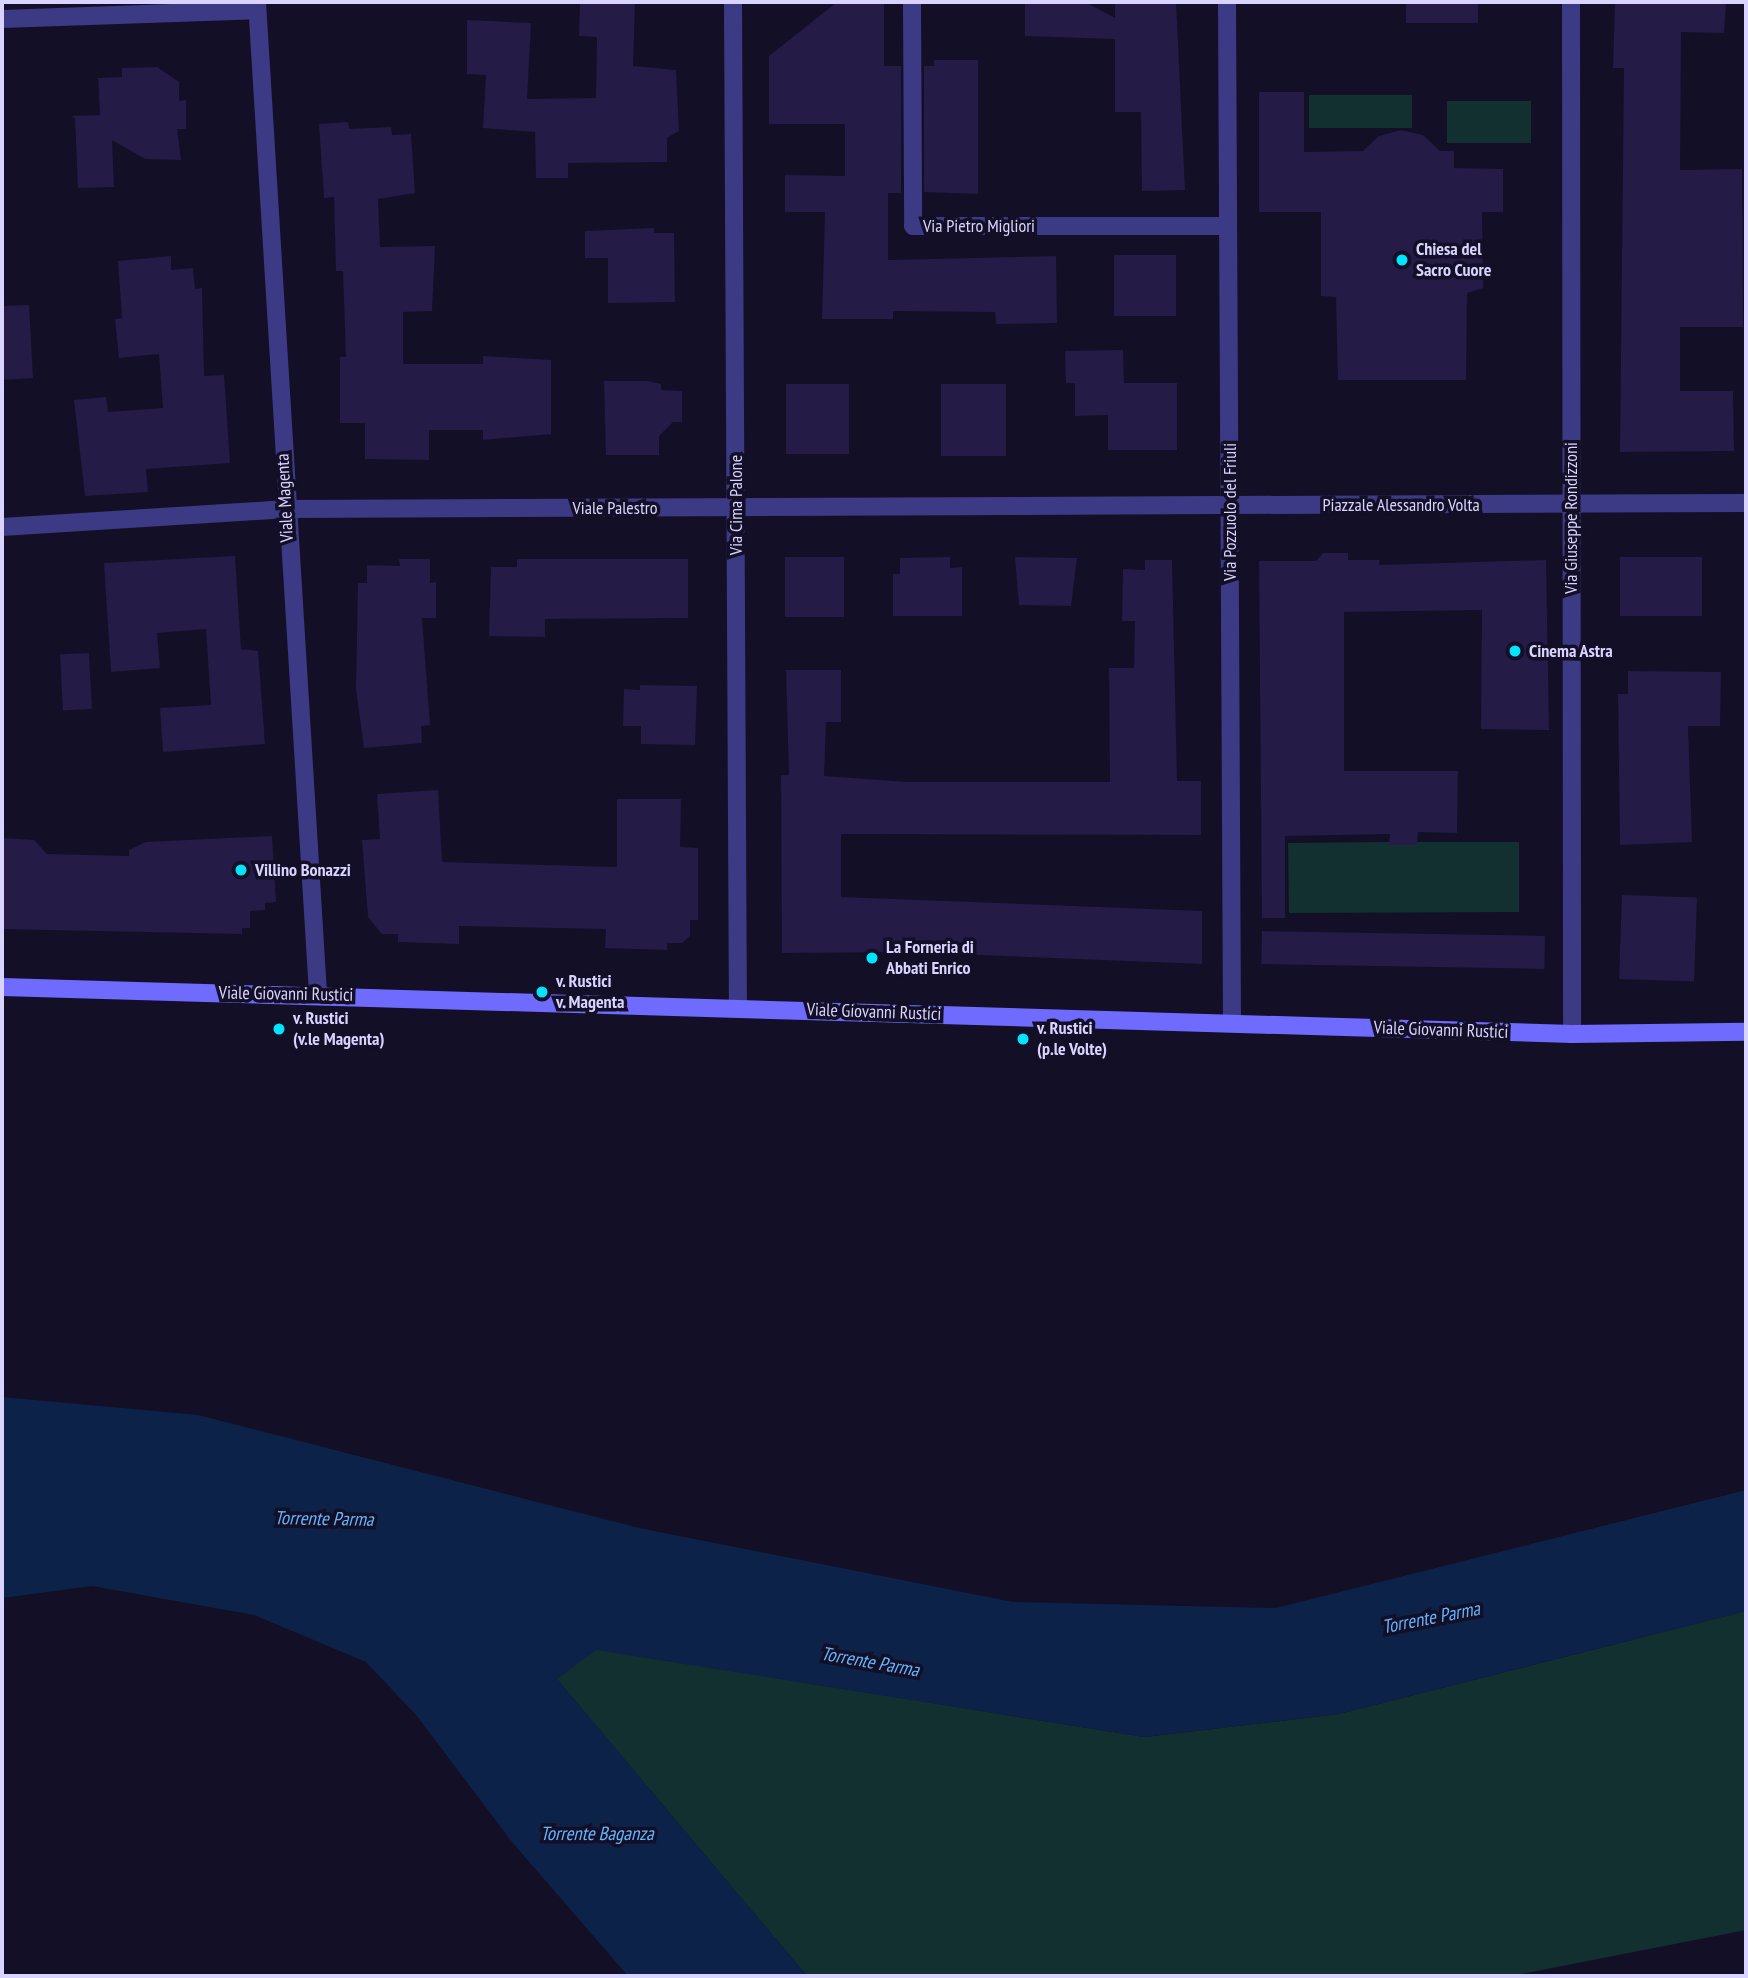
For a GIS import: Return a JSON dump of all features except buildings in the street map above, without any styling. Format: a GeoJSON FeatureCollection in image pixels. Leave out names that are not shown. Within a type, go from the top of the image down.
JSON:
{"type":"FeatureCollection","features":[{"type":"Feature","properties":{"kind":"main road","name":"Viale Giovanni Rustici"},"geometry":{"type":"LineString","coordinates":[[2,987],[318,994],[1572,1034],[1746,1032]]}},
{"type":"Feature","properties":{"kind":"street","name":"Via Cima Palone"},"geometry":{"type":"LineString","coordinates":[[733,2],[738,1008]]}},
{"type":"Feature","properties":{"kind":"street","name":"Via Pietro Migliori"},"geometry":{"type":"LineString","coordinates":[[912,2],[913,226],[1228,226]]}},
{"type":"Feature","properties":{"kind":"street","name":"Via Pozzuolo del Friuli"},"geometry":{"type":"LineString","coordinates":[[1227,2],[1232,1022]]}},
{"type":"Feature","properties":{"kind":"street","name":"Via Giuseppe Rondizzoni"},"geometry":{"type":"LineString","coordinates":[[1571,2],[1572,1034]]}},
{"type":"Feature","properties":{"kind":"street"},"geometry":{"type":"LineString","coordinates":[[2,19],[257,6]]}},
{"type":"Feature","properties":{"kind":"street","name":"Viale Magenta"},"geometry":{"type":"LineString","coordinates":[[257,6],[318,994]]}},
{"type":"Feature","properties":{"kind":"street","name":"Piazzale Alessandro Volta"},"geometry":{"type":"LineString","coordinates":[[1230,505],[1746,503]]}},
{"type":"Feature","properties":{"kind":"street","name":"Viale Palestro"},"geometry":{"type":"LineString","coordinates":[[2,527],[286,509],[1230,505]]}},
{"type":"Feature","properties":{"kind":"green space"},"geometry":{"type":"Polygon","coordinates":[[[1309,95],[1412,95],[1412,128],[1309,128],[1309,95]]]}},
{"type":"Feature","properties":{"kind":"green space"},"geometry":{"type":"Polygon","coordinates":[[[1447,101],[1531,101],[1531,143],[1447,143],[1447,101]]]}},
{"type":"Feature","properties":{"kind":"green space"},"geometry":{"type":"Polygon","coordinates":[[[1519,842],[1519,912],[1289,913],[1288,843],[1519,842]]]}},
{"type":"Feature","properties":{"kind":"green space"},"geometry":{"type":"Polygon","coordinates":[[[1746,1611],[1746,1930],[1511,1976],[807,1976],[556,1678],[596,1649],[1144,1737],[1339,1714],[1746,1611]]]}},
{"type":"Feature","properties":{"kind":"water"},"geometry":{"type":"Polygon","coordinates":[[[2,1397],[198,1415],[639,1528],[1013,1602],[1276,1608],[1746,1490],[1746,1611],[1339,1714],[1144,1737],[596,1650],[557,1679],[807,1976],[628,1976],[512,1842],[417,1716],[366,1662],[254,1615],[92,1586],[2,1598],[2,1397]]]}},
{"type":"Feature","properties":{"kind":"place","name":"Chiesa del Sacro Cuore"},"geometry":{"type":"Point","coordinates":[1402,260]}},
{"type":"Feature","properties":{"kind":"place","name":"Cinema Astra"},"geometry":{"type":"Point","coordinates":[1515,651]}},
{"type":"Feature","properties":{"kind":"place","name":"Villino Bonazzi"},"geometry":{"type":"Point","coordinates":[241,870]}},
{"type":"Feature","properties":{"kind":"place","name":"La Forneria di Abbati Enrico"},"geometry":{"type":"Point","coordinates":[872,958]}},
{"type":"Feature","properties":{"kind":"place","name":"v. Rustici v. Magenta"},"geometry":{"type":"Point","coordinates":[542,992]}},
{"type":"Feature","properties":{"kind":"place","name":"v. Rustici (v.le Magenta)"},"geometry":{"type":"Point","coordinates":[279,1029]}},
{"type":"Feature","properties":{"kind":"place","name":"v. Rustici (p.le Volte)"},"geometry":{"type":"Point","coordinates":[1023,1039]}},
{"type":"Feature","properties":{"kind":"water label","name":"Torrente Parma"},"geometry":{"type":"Point","coordinates":[324,1519]}},
{"type":"Feature","properties":{"kind":"water label","name":"Torrente Parma"},"geometry":{"type":"Point","coordinates":[1431,1618]}},
{"type":"Feature","properties":{"kind":"water label","name":"Torrente Parma"},"geometry":{"type":"Point","coordinates":[870,1662]}},
{"type":"Feature","properties":{"kind":"water label","name":"Torrente Baganza"},"geometry":{"type":"Point","coordinates":[597,1834]}}]}
